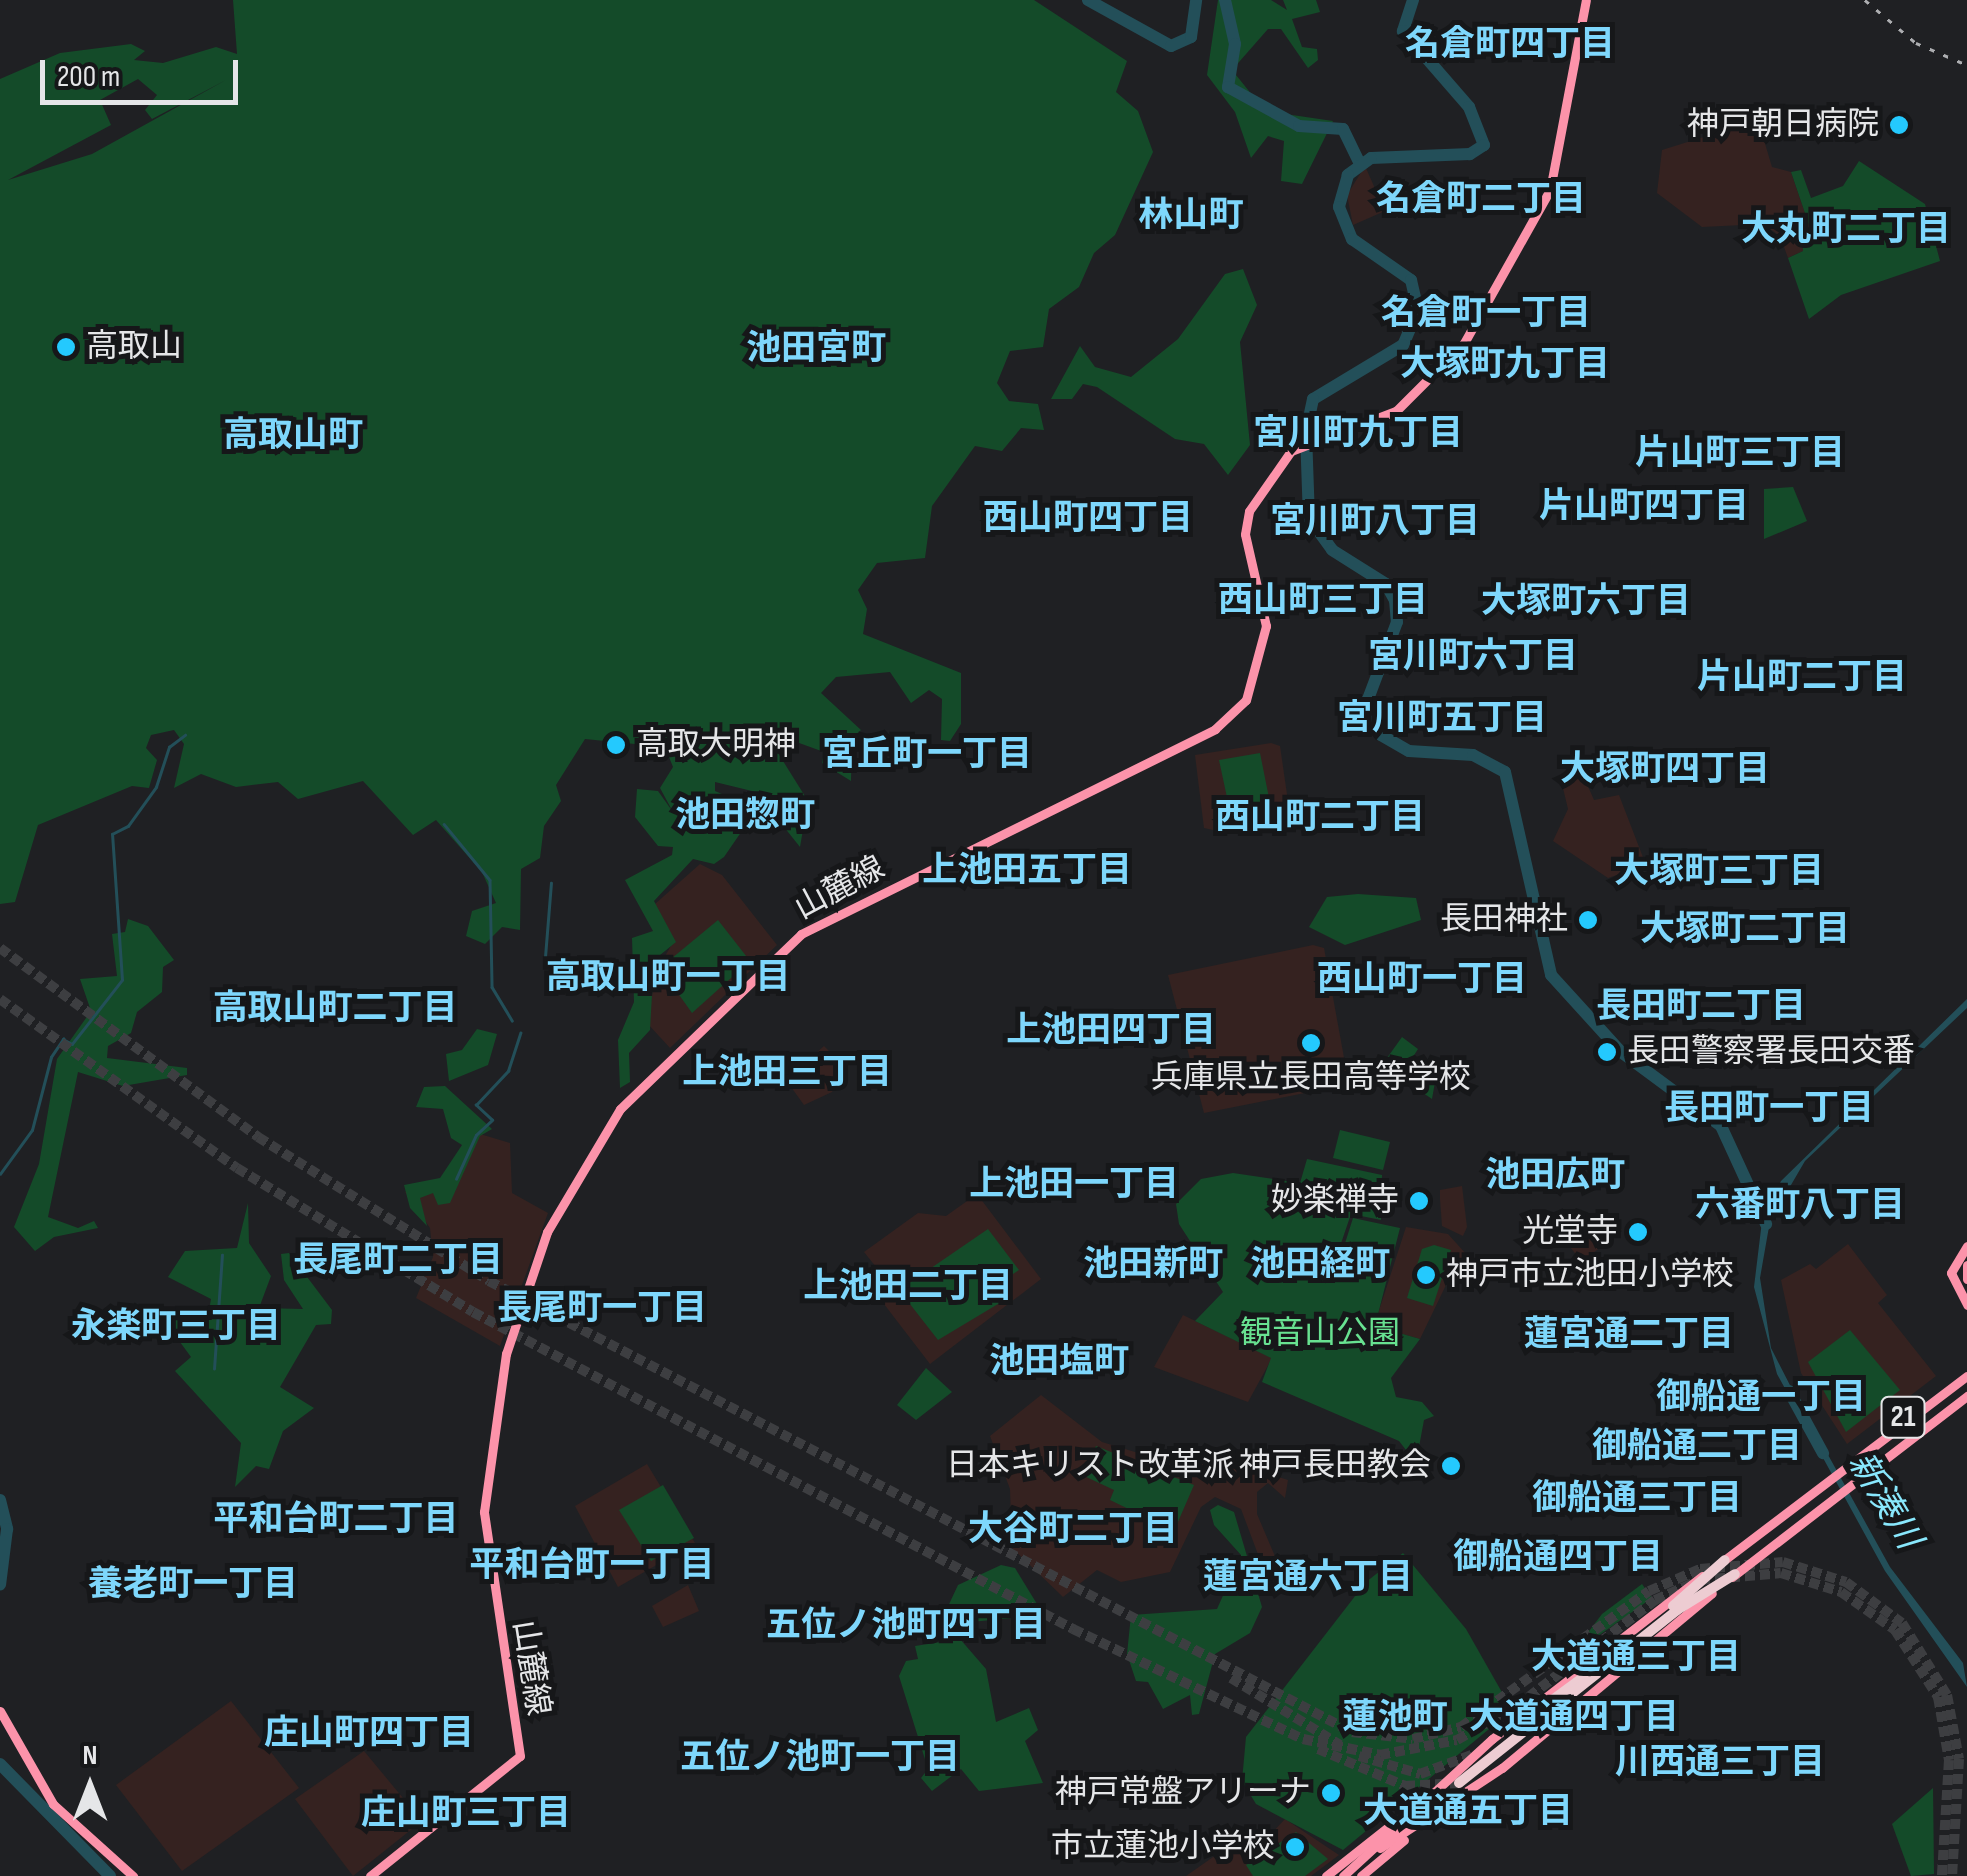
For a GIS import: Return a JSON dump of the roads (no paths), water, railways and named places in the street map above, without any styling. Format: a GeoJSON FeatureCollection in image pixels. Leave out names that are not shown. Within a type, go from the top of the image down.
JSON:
{"type":"FeatureCollection","features":[{"type":"Feature","properties":{"kind":"highway"},"geometry":{"type":"LineString","coordinates":[[1514,1729],[1725,1560]]}},
{"type":"Feature","properties":{"kind":"highway"},"geometry":{"type":"LineString","coordinates":[[1459,1783],[1677,1610],[1735,1574]]}},
{"type":"Feature","properties":{"kind":"main road","name":"山麓線"},"geometry":{"type":"LineString","coordinates":[[370,1876],[520,1756],[484,1512],[506,1354],[546,1232],[620,1108],[801,934],[1232,714],[1264,654],[1245,522],[1271,475],[1299,448],[1396,411],[1464,343],[1550,190],[1586,0]]}},
{"type":"Feature","properties":{"kind":"main road"},"geometry":{"type":"LineString","coordinates":[[1967,1246],[1950,1273],[1967,1305]]}},
{"type":"Feature","properties":{"kind":"main road"},"geometry":{"type":"LineString","coordinates":[[1967,1265],[1967,1279]]}},
{"type":"Feature","properties":{"kind":"main road","name":"21"},"geometry":{"type":"LineString","coordinates":[[1343,1876],[1372,1852],[1406,1814],[1664,1601],[1725,1560],[1843,1465],[1967,1376]]}},
{"type":"Feature","properties":{"kind":"main road","name":"21"},"geometry":{"type":"LineString","coordinates":[[1372,1852],[1418,1828],[1852,1481],[1967,1396]]}},
{"type":"Feature","properties":{"kind":"main road"},"geometry":{"type":"LineString","coordinates":[[0,1711],[54,1804],[133,1876]]}},
{"type":"Feature","properties":{"kind":"main road"},"geometry":{"type":"LineString","coordinates":[[1326,1876],[1406,1814]]}},
{"type":"Feature","properties":{"kind":"main road"},"geometry":{"type":"LineString","coordinates":[[1361,1876],[1418,1828]]}},
{"type":"Feature","properties":{"kind":"water"},"geometry":{"type":"Polygon","coordinates":[[[1967,999],[1967,1008],[1805,1161],[1770,1221],[1760,1278],[1771,1348],[1890,1567],[1963,1663],[1967,1687],[1885,1571],[1777,1374],[1754,1287],[1762,1221],[1781,1181],[1967,999]]]}},
{"type":"Feature","properties":{"kind":"waterway"},"geometry":{"type":"LineString","coordinates":[[1088,0],[1171,46],[1191,37],[1196,0]]}},
{"type":"Feature","properties":{"kind":"waterway"},"geometry":{"type":"LineString","coordinates":[[1225,0],[1235,44],[1228,87],[1299,126],[1343,129],[1359,162]]}},
{"type":"Feature","properties":{"kind":"waterway"},"geometry":{"type":"LineString","coordinates":[[1413,0],[1403,31],[1469,107],[1484,145],[1470,154],[1371,158],[1348,175],[1339,207],[1352,239],[1411,280],[1418,310],[1403,345],[1313,399],[1306,433],[1309,518],[1332,550],[1386,584],[1395,600],[1397,622],[1368,699],[1381,735],[1409,751],[1473,755],[1505,772],[1551,975],[1621,1052],[1721,1126],[1766,1224]]}},
{"type":"Feature","properties":{"kind":"waterway"},"geometry":{"type":"LineString","coordinates":[[0,1174],[32,1130],[51,1057],[63,1039],[72,1044],[122,980],[112,834],[128,826],[156,787],[169,747],[185,735]]}},
{"type":"Feature","properties":{"kind":"waterway"},"geometry":{"type":"LineString","coordinates":[[444,824],[490,880],[492,987],[512,1020]]}},
{"type":"Feature","properties":{"kind":"waterway"},"geometry":{"type":"LineString","coordinates":[[545,957],[551,883]]}},
{"type":"Feature","properties":{"kind":"waterway"},"geometry":{"type":"LineString","coordinates":[[456,1179],[476,1135],[492,1120],[476,1105],[508,1071],[520,1033]]}},
{"type":"Feature","properties":{"kind":"waterway"},"geometry":{"type":"LineString","coordinates":[[214,1369],[222,1255]]}},
{"type":"Feature","properties":{"kind":"waterway","name":"新湊川"},"geometry":{"type":"LineString","coordinates":[[1789,1391],[1823,1453]]}},
{"type":"Feature","properties":{"kind":"waterway"},"geometry":{"type":"LineString","coordinates":[[0,1500],[7,1529],[0,1585]]}},
{"type":"Feature","properties":{"kind":"waterway"},"geometry":{"type":"LineString","coordinates":[[0,1764],[110,1876]]}},
{"type":"Feature","properties":{"kind":"tunnel"},"geometry":{"type":"LineString","coordinates":[[0,948],[258,1137],[489,1281],[1352,1732],[1413,1739],[1461,1727],[1649,1591],[1700,1569],[1783,1562],[1846,1582],[1902,1623],[1947,1695],[1959,1759],[1952,1876]]}},
{"type":"Feature","properties":{"kind":"tunnel"},"geometry":{"type":"LineString","coordinates":[[0,999],[237,1168],[473,1312],[1073,1629],[1303,1739],[1380,1755],[1457,1740],[1517,1706],[1655,1600],[1700,1580],[1781,1573],[1841,1592],[1895,1630],[1938,1697],[1949,1760],[1942,1876]]}},
{"type":"Feature","properties":{"kind":"tunnel"},"geometry":{"type":"LineString","coordinates":[[1231,1678],[1340,1745]]}},
{"type":"Feature","properties":{"kind":"tunnel"},"geometry":{"type":"LineString","coordinates":[[1318,1749],[1405,1786],[1459,1783]]}},
{"type":"Feature","properties":{"kind":"tunnel"},"geometry":{"type":"LineString","coordinates":[[1359,1756],[1420,1774],[1474,1754]]}},
{"type":"Feature","properties":{"kind":"railway"},"geometry":{"type":"LineString","coordinates":[[1865,0],[1916,43],[1967,65]]}},
{"type":"Feature","properties":{"kind":"place","name":"神戸朝日病院"},"geometry":{"type":"Point","coordinates":[1899,125]}},
{"type":"Feature","properties":{"kind":"place","name":"高取山"},"geometry":{"type":"Point","coordinates":[66,347]}},
{"type":"Feature","properties":{"kind":"place","name":"高取大明神"},"geometry":{"type":"Point","coordinates":[616,745]}},
{"type":"Feature","properties":{"kind":"place","name":"長田神社"},"geometry":{"type":"Point","coordinates":[1588,920]}},
{"type":"Feature","properties":{"kind":"place","name":"兵庫県立長田高等学校"},"geometry":{"type":"Point","coordinates":[1311,1043]}},
{"type":"Feature","properties":{"kind":"place","name":"長田警察署長田交番"},"geometry":{"type":"Point","coordinates":[1607,1052]}},
{"type":"Feature","properties":{"kind":"place","name":"妙楽禅寺"},"geometry":{"type":"Point","coordinates":[1419,1201]}},
{"type":"Feature","properties":{"kind":"place","name":"光堂寺"},"geometry":{"type":"Point","coordinates":[1638,1232]}},
{"type":"Feature","properties":{"kind":"place","name":"神戸市立池田小学校"},"geometry":{"type":"Point","coordinates":[1426,1275]}},
{"type":"Feature","properties":{"kind":"place","name":"日本キリスト改革派 神戸長田教会"},"geometry":{"type":"Point","coordinates":[1451,1466]}},
{"type":"Feature","properties":{"kind":"place","name":"神戸常盤アリーナ"},"geometry":{"type":"Point","coordinates":[1331,1793]}},
{"type":"Feature","properties":{"kind":"place","name":"市立蓮池小学校"},"geometry":{"type":"Point","coordinates":[1295,1847]}},
{"type":"Feature","properties":{"kind":"district","name":"名倉町四丁目"},"geometry":{"type":"Point","coordinates":[1510,45]}},
{"type":"Feature","properties":{"kind":"district","name":"名倉町二丁目"},"geometry":{"type":"Point","coordinates":[1481,200]}},
{"type":"Feature","properties":{"kind":"district","name":"林山町"},"geometry":{"type":"Point","coordinates":[1191,216]}},
{"type":"Feature","properties":{"kind":"district","name":"大丸町二丁目"},"geometry":{"type":"Point","coordinates":[1846,230]}},
{"type":"Feature","properties":{"kind":"district","name":"名倉町一丁目"},"geometry":{"type":"Point","coordinates":[1486,314]}},
{"type":"Feature","properties":{"kind":"district","name":"池田宮町"},"geometry":{"type":"Point","coordinates":[816,349]}},
{"type":"Feature","properties":{"kind":"district","name":"大塚町九丁目"},"geometry":{"type":"Point","coordinates":[1505,365]}},
{"type":"Feature","properties":{"kind":"district","name":"宮川町九丁目"},"geometry":{"type":"Point","coordinates":[1358,434]}},
{"type":"Feature","properties":{"kind":"district","name":"高取山町"},"geometry":{"type":"Point","coordinates":[293,436]}},
{"type":"Feature","properties":{"kind":"district","name":"片山町三丁目"},"geometry":{"type":"Point","coordinates":[1740,454]}},
{"type":"Feature","properties":{"kind":"district","name":"片山町四丁目"},"geometry":{"type":"Point","coordinates":[1644,507]}},
{"type":"Feature","properties":{"kind":"district","name":"西山町四丁目"},"geometry":{"type":"Point","coordinates":[1088,519]}},
{"type":"Feature","properties":{"kind":"district","name":"宮川町八丁目"},"geometry":{"type":"Point","coordinates":[1375,522]}},
{"type":"Feature","properties":{"kind":"district","name":"西山町三丁目"},"geometry":{"type":"Point","coordinates":[1323,601]}},
{"type":"Feature","properties":{"kind":"district","name":"大塚町六丁目"},"geometry":{"type":"Point","coordinates":[1586,602]}},
{"type":"Feature","properties":{"kind":"district","name":"宮川町六丁目"},"geometry":{"type":"Point","coordinates":[1473,657]}},
{"type":"Feature","properties":{"kind":"district","name":"片山町二丁目"},"geometry":{"type":"Point","coordinates":[1802,678]}},
{"type":"Feature","properties":{"kind":"district","name":"宮川町五丁目"},"geometry":{"type":"Point","coordinates":[1442,719]}},
{"type":"Feature","properties":{"kind":"district","name":"宮丘町一丁目"},"geometry":{"type":"Point","coordinates":[927,755]}},
{"type":"Feature","properties":{"kind":"district","name":"大塚町四丁目"},"geometry":{"type":"Point","coordinates":[1665,770]}},
{"type":"Feature","properties":{"kind":"district","name":"池田惣町"},"geometry":{"type":"Point","coordinates":[745,816]}},
{"type":"Feature","properties":{"kind":"district","name":"西山町二丁目"},"geometry":{"type":"Point","coordinates":[1320,818]}},
{"type":"Feature","properties":{"kind":"district","name":"上池田五丁目"},"geometry":{"type":"Point","coordinates":[1027,871]}},
{"type":"Feature","properties":{"kind":"district","name":"大塚町三丁目"},"geometry":{"type":"Point","coordinates":[1719,872]}},
{"type":"Feature","properties":{"kind":"district","name":"大塚町二丁目"},"geometry":{"type":"Point","coordinates":[1745,930]}},
{"type":"Feature","properties":{"kind":"district","name":"高取山町一丁目"},"geometry":{"type":"Point","coordinates":[668,978]}},
{"type":"Feature","properties":{"kind":"district","name":"西山町一丁目"},"geometry":{"type":"Point","coordinates":[1422,980]}},
{"type":"Feature","properties":{"kind":"district","name":"長田町二丁目"},"geometry":{"type":"Point","coordinates":[1701,1007]}},
{"type":"Feature","properties":{"kind":"district","name":"高取山町二丁目"},"geometry":{"type":"Point","coordinates":[335,1009]}},
{"type":"Feature","properties":{"kind":"district","name":"上池田四丁目"},"geometry":{"type":"Point","coordinates":[1111,1031]}},
{"type":"Feature","properties":{"kind":"district","name":"上池田三丁目"},"geometry":{"type":"Point","coordinates":[787,1073]}},
{"type":"Feature","properties":{"kind":"district","name":"長田町一丁目"},"geometry":{"type":"Point","coordinates":[1769,1109]}},
{"type":"Feature","properties":{"kind":"district","name":"池田広町"},"geometry":{"type":"Point","coordinates":[1555,1176]}},
{"type":"Feature","properties":{"kind":"district","name":"上池田一丁目"},"geometry":{"type":"Point","coordinates":[1074,1185]}},
{"type":"Feature","properties":{"kind":"district","name":"六番町八丁目"},"geometry":{"type":"Point","coordinates":[1800,1206]}},
{"type":"Feature","properties":{"kind":"district","name":"長尾町二丁目"},"geometry":{"type":"Point","coordinates":[398,1261]}},
{"type":"Feature","properties":{"kind":"district","name":"池田新町"},"geometry":{"type":"Point","coordinates":[1153,1265]}},
{"type":"Feature","properties":{"kind":"district","name":"池田経町"},"geometry":{"type":"Point","coordinates":[1320,1265]}},
{"type":"Feature","properties":{"kind":"district","name":"上池田二丁目"},"geometry":{"type":"Point","coordinates":[908,1287]}},
{"type":"Feature","properties":{"kind":"district","name":"長尾町一丁目"},"geometry":{"type":"Point","coordinates":[602,1309]}},
{"type":"Feature","properties":{"kind":"district","name":"永楽町三丁目"},"geometry":{"type":"Point","coordinates":[176,1327]}},
{"type":"Feature","properties":{"kind":"district","name":"蓮宮通二丁目"},"geometry":{"type":"Point","coordinates":[1629,1335]}},
{"type":"Feature","properties":{"kind":"district","name":"池田塩町"},"geometry":{"type":"Point","coordinates":[1059,1362]}},
{"type":"Feature","properties":{"kind":"district","name":"御船通一丁目"},"geometry":{"type":"Point","coordinates":[1761,1398]}},
{"type":"Feature","properties":{"kind":"district","name":"御船通二丁目"},"geometry":{"type":"Point","coordinates":[1697,1447]}},
{"type":"Feature","properties":{"kind":"district","name":"御船通三丁目"},"geometry":{"type":"Point","coordinates":[1637,1499]}},
{"type":"Feature","properties":{"kind":"district","name":"平和台町二丁目"},"geometry":{"type":"Point","coordinates":[336,1520]}},
{"type":"Feature","properties":{"kind":"district","name":"大谷町二丁目"},"geometry":{"type":"Point","coordinates":[1073,1530]}},
{"type":"Feature","properties":{"kind":"district","name":"御船通四丁目"},"geometry":{"type":"Point","coordinates":[1558,1558]}},
{"type":"Feature","properties":{"kind":"district","name":"平和台町一丁目"},"geometry":{"type":"Point","coordinates":[592,1566]}},
{"type":"Feature","properties":{"kind":"district","name":"蓮宮通六丁目"},"geometry":{"type":"Point","coordinates":[1308,1578]}},
{"type":"Feature","properties":{"kind":"district","name":"養老町一丁目"},"geometry":{"type":"Point","coordinates":[193,1585]}},
{"type":"Feature","properties":{"kind":"district","name":"五位ノ池町四丁目"},"geometry":{"type":"Point","coordinates":[906,1626]}},
{"type":"Feature","properties":{"kind":"district","name":"大道通三丁目"},"geometry":{"type":"Point","coordinates":[1636,1658]}},
{"type":"Feature","properties":{"kind":"district","name":"蓮池町"},"geometry":{"type":"Point","coordinates":[1395,1718]}},
{"type":"Feature","properties":{"kind":"district","name":"大道通四丁目"},"geometry":{"type":"Point","coordinates":[1574,1718]}},
{"type":"Feature","properties":{"kind":"district","name":"庄山町四丁目"},"geometry":{"type":"Point","coordinates":[369,1734]}},
{"type":"Feature","properties":{"kind":"district","name":"五位ノ池町一丁目"},"geometry":{"type":"Point","coordinates":[820,1758]}},
{"type":"Feature","properties":{"kind":"district","name":"川西通三丁目"},"geometry":{"type":"Point","coordinates":[1720,1763]}},
{"type":"Feature","properties":{"kind":"district","name":"大道通五丁目"},"geometry":{"type":"Point","coordinates":[1468,1812]}},
{"type":"Feature","properties":{"kind":"district","name":"庄山町三丁目"},"geometry":{"type":"Point","coordinates":[466,1814]}},
{"type":"Feature","properties":{"kind":"park label","name":"観音山公園"},"geometry":{"type":"Point","coordinates":[1320,1334]}}]}
